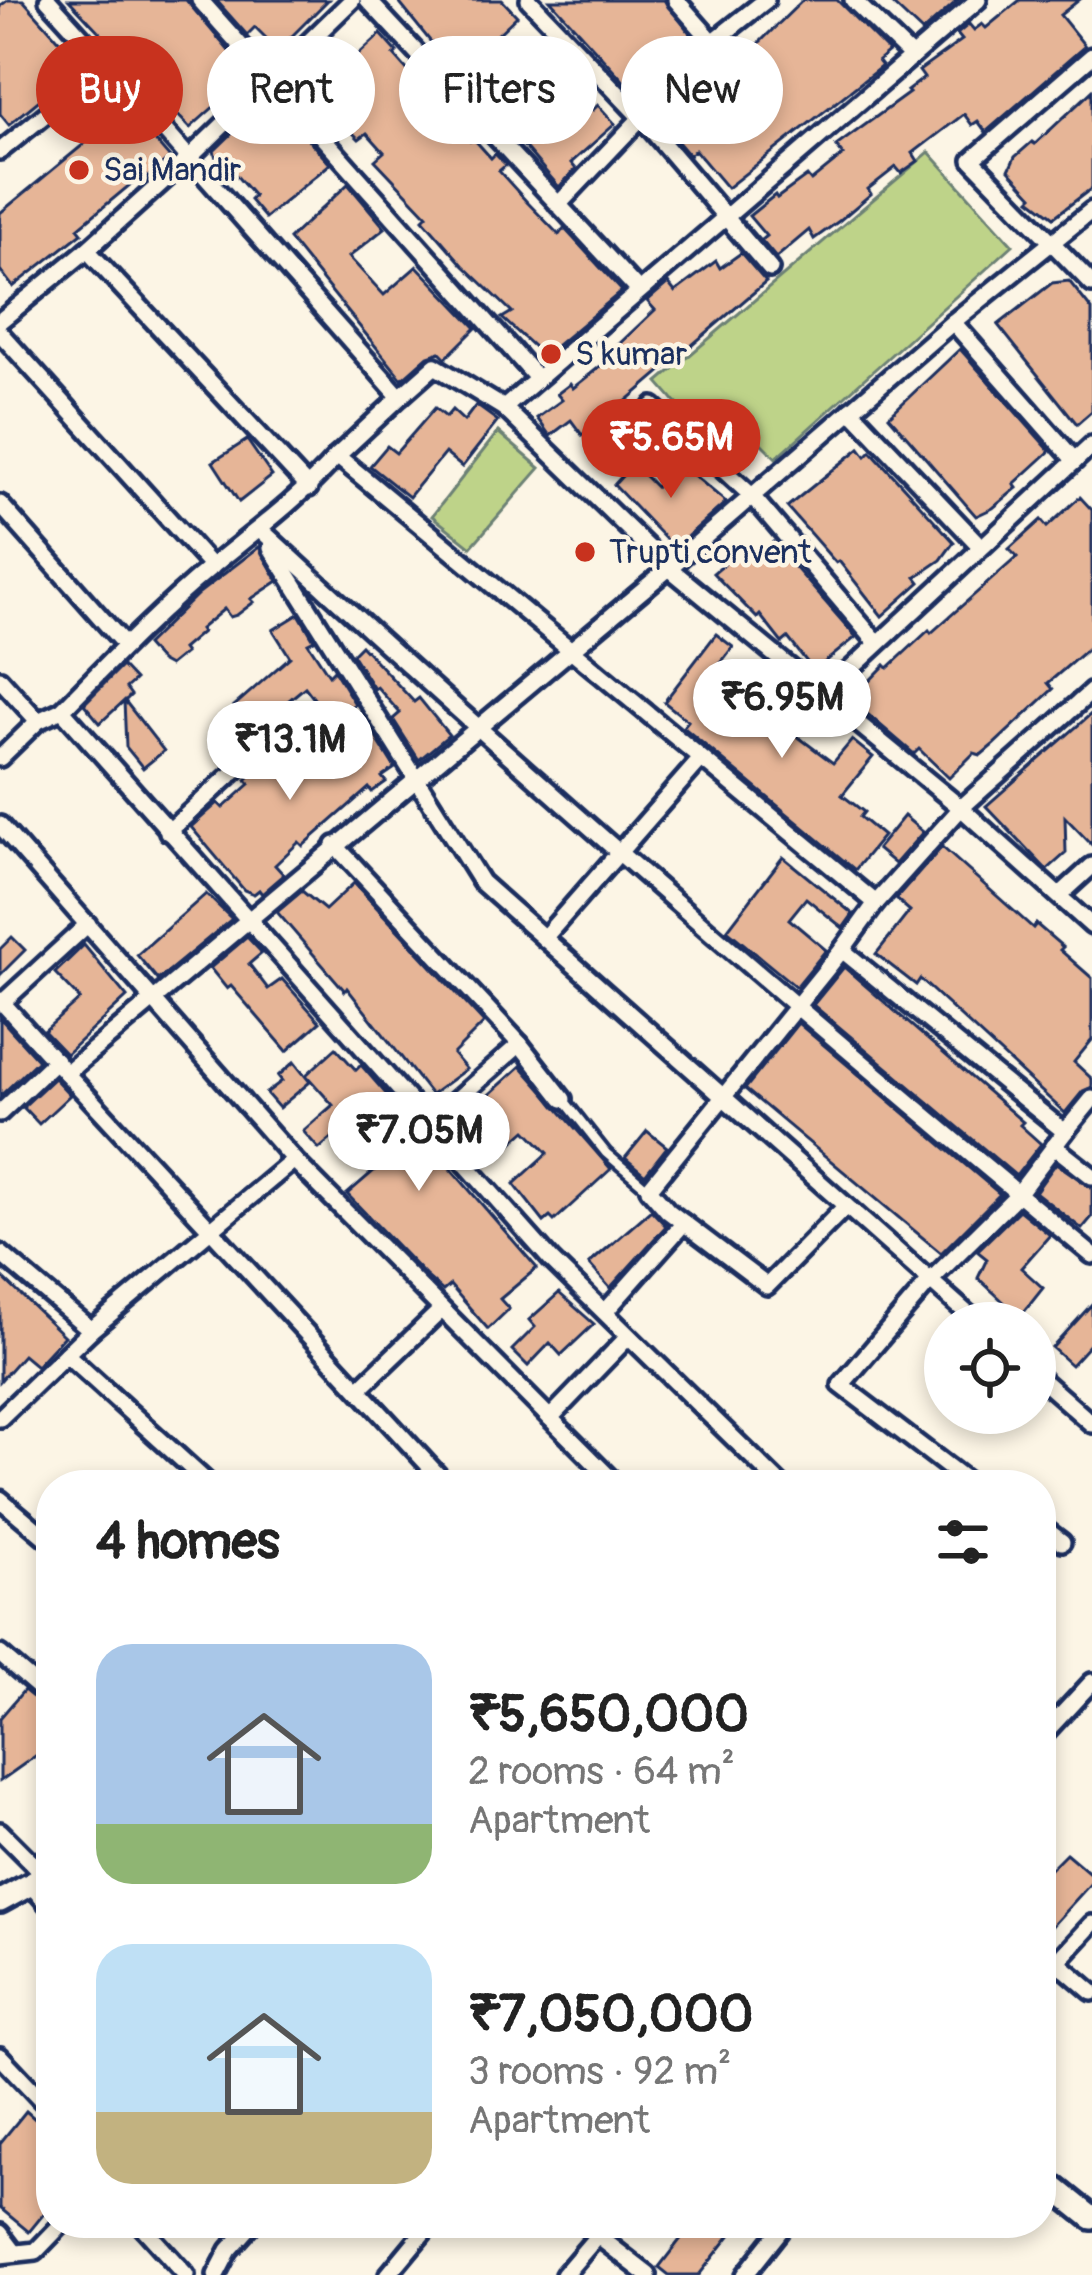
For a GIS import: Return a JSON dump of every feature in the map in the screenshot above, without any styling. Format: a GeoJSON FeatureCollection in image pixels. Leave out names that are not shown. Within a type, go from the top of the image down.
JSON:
{"type":"FeatureCollection","features":[{"type":"Feature","properties":{"kind":"main road"},"geometry":{"type":"LineString","coordinates":[[0,1901],[36,1881]]}},
{"type":"Feature","properties":{"kind":"main road"},"geometry":{"type":"LineString","coordinates":[[1056,2189],[1092,2218]]}},
{"type":"Feature","properties":{"kind":"street"},"geometry":{"type":"LineString","coordinates":[[48,0],[81,36]]}},
{"type":"Feature","properties":{"kind":"street"},"geometry":{"type":"LineString","coordinates":[[200,0],[231,36]]}},
{"type":"Feature","properties":{"kind":"street"},"geometry":{"type":"LineString","coordinates":[[315,36],[352,0]]}},
{"type":"Feature","properties":{"kind":"street"},"geometry":{"type":"LineString","coordinates":[[368,0],[638,290]]}},
{"type":"Feature","properties":{"kind":"street"},"geometry":{"type":"LineString","coordinates":[[529,0],[621,97]]}},
{"type":"Feature","properties":{"kind":"street"},"geometry":{"type":"LineString","coordinates":[[676,0],[707,36]]}},
{"type":"Feature","properties":{"kind":"street"},"geometry":{"type":"LineString","coordinates":[[722,36],[766,0]]}},
{"type":"Feature","properties":{"kind":"street"},"geometry":{"type":"LineString","coordinates":[[853,0],[912,57]]}},
{"type":"Feature","properties":{"kind":"street"},"geometry":{"type":"LineString","coordinates":[[504,408],[978,0]]}},
{"type":"Feature","properties":{"kind":"street"},"geometry":{"type":"LineString","coordinates":[[1092,56],[972,160],[1092,284]]}},
{"type":"Feature","properties":{"kind":"street"},"geometry":{"type":"LineString","coordinates":[[1,148],[36,121]]}},
{"type":"Feature","properties":{"kind":"street"},"geometry":{"type":"LineString","coordinates":[[0,321],[87,250],[207,140]]}},
{"type":"Feature","properties":{"kind":"street"},"geometry":{"type":"LineString","coordinates":[[558,205],[621,142]]}},
{"type":"Feature","properties":{"kind":"street"},"geometry":{"type":"LineString","coordinates":[[177,144],[400,397]]}},
{"type":"Feature","properties":{"kind":"street"},"geometry":{"type":"LineString","coordinates":[[327,144],[537,378]]}},
{"type":"Feature","properties":{"kind":"street"},"geometry":{"type":"LineString","coordinates":[[663,144],[770,268]]}},
{"type":"Feature","properties":{"kind":"street"},"geometry":{"type":"LineString","coordinates":[[0,1113],[153,997],[669,568],[952,322],[1092,210]]}},
{"type":"Feature","properties":{"kind":"street"},"geometry":{"type":"LineString","coordinates":[[87,250],[309,488]]}},
{"type":"Feature","properties":{"kind":"street"},"geometry":{"type":"LineString","coordinates":[[952,322],[1075,461]]}},
{"type":"Feature","properties":{"kind":"street"},"geometry":{"type":"LineString","coordinates":[[0,333],[212,567]]}},
{"type":"Feature","properties":{"kind":"street"},"geometry":{"type":"LineString","coordinates":[[0,758],[38,721],[62,710],[125,645],[309,488],[435,366],[504,408],[669,568],[961,808],[1092,926]]}},
{"type":"Feature","properties":{"kind":"street"},"geometry":{"type":"LineString","coordinates":[[653,406],[752,496],[877,643]]}},
{"type":"Feature","properties":{"kind":"street"},"geometry":{"type":"LineString","coordinates":[[851,410],[981,547]]}},
{"type":"Feature","properties":{"kind":"street"},"geometry":{"type":"LineString","coordinates":[[824,694],[1092,445]]}},
{"type":"Feature","properties":{"kind":"street"},"geometry":{"type":"LineString","coordinates":[[337,456],[876,903]]}},
{"type":"Feature","properties":{"kind":"street"},"geometry":{"type":"LineString","coordinates":[[0,504],[125,645]]}},
{"type":"Feature","properties":{"kind":"street"},"geometry":{"type":"LineString","coordinates":[[260,530],[618,854],[1092,1255]]}},
{"type":"Feature","properties":{"kind":"street"},"geometry":{"type":"LineString","coordinates":[[260,530],[481,882],[954,1302]]}},
{"type":"Feature","properties":{"kind":"street"},"geometry":{"type":"LineString","coordinates":[[0,679],[38,721]]}},
{"type":"Feature","properties":{"kind":"street"},"geometry":{"type":"LineString","coordinates":[[846,1206],[767,1286],[684,1223],[649,1189],[876,903],[961,808],[1092,691]]}},
{"type":"Feature","properties":{"kind":"street"},"geometry":{"type":"LineString","coordinates":[[62,710],[551,1260],[766,1470]]}},
{"type":"Feature","properties":{"kind":"street"},"geometry":{"type":"LineString","coordinates":[[168,832],[286,724]]}},
{"type":"Feature","properties":{"kind":"street"},"geometry":{"type":"LineString","coordinates":[[544,938],[700,760]]}},
{"type":"Feature","properties":{"kind":"street"},"geometry":{"type":"LineString","coordinates":[[0,825],[294,1160],[602,1470]]}},
{"type":"Feature","properties":{"kind":"street"},"geometry":{"type":"LineString","coordinates":[[335,845],[520,1044],[563,1099]]}},
{"type":"Feature","properties":{"kind":"street"},"geometry":{"type":"LineString","coordinates":[[1059,896],[1092,866]]}},
{"type":"Feature","properties":{"kind":"street"},"geometry":{"type":"LineString","coordinates":[[88,923],[2,1001],[209,1232],[433,1470]]}},
{"type":"Feature","properties":{"kind":"street"},"geometry":{"type":"LineString","coordinates":[[842,950],[1059,1139],[1092,1176]]}},
{"type":"Feature","properties":{"kind":"street"},"geometry":{"type":"LineString","coordinates":[[430,1123],[520,1044]]}},
{"type":"Feature","properties":{"kind":"street"},"geometry":{"type":"LineString","coordinates":[[952,1470],[842,1385],[930,1281],[1018,1194],[1092,1099]]}},
{"type":"Feature","properties":{"kind":"street"},"geometry":{"type":"LineString","coordinates":[[0,1418],[91,1330],[294,1160]]}},
{"type":"Feature","properties":{"kind":"street"},"geometry":{"type":"LineString","coordinates":[[605,1312],[684,1223]]}},
{"type":"Feature","properties":{"kind":"street"},"geometry":{"type":"LineString","coordinates":[[0,1253],[91,1330]]}},
{"type":"Feature","properties":{"kind":"street"},"geometry":{"type":"LineString","coordinates":[[359,1389],[441,1310]]}},
{"type":"Feature","properties":{"kind":"street"},"geometry":{"type":"LineString","coordinates":[[550,1418],[628,1337]]}},
{"type":"Feature","properties":{"kind":"street"},"geometry":{"type":"LineString","coordinates":[[66,1354],[194,1470]]}},
{"type":"Feature","properties":{"kind":"street"},"geometry":{"type":"LineString","coordinates":[[1056,1392],[1092,1424]]}},
{"type":"Feature","properties":{"kind":"street"},"geometry":{"type":"LineString","coordinates":[[0,1499],[36,1529]]}},
{"type":"Feature","properties":{"kind":"street"},"geometry":{"type":"LineString","coordinates":[[1056,1537],[1062,1542]]}},
{"type":"Feature","properties":{"kind":"street"},"geometry":{"type":"LineString","coordinates":[[0,1654],[36,1685]]}},
{"type":"Feature","properties":{"kind":"street"},"geometry":{"type":"LineString","coordinates":[[1056,1721],[1092,1682]]}},
{"type":"Feature","properties":{"kind":"street"},"geometry":{"type":"LineString","coordinates":[[0,1831],[36,1871]]}},
{"type":"Feature","properties":{"kind":"street"},"geometry":{"type":"LineString","coordinates":[[1056,1964],[1092,1924]]}},
{"type":"Feature","properties":{"kind":"street"},"geometry":{"type":"LineString","coordinates":[[1058,1962],[1092,1993]]}},
{"type":"Feature","properties":{"kind":"street"},"geometry":{"type":"LineString","coordinates":[[0,2056],[36,2094]]}},
{"type":"Feature","properties":{"kind":"street"},"geometry":{"type":"LineString","coordinates":[[0,2233],[8,2254],[36,2252],[49,2238]]}},
{"type":"Feature","properties":{"kind":"street"},"geometry":{"type":"LineString","coordinates":[[153,2238],[186,2275]]}},
{"type":"Feature","properties":{"kind":"street"},"geometry":{"type":"LineString","coordinates":[[216,2275],[240,2238]]}},
{"type":"Feature","properties":{"kind":"street"},"geometry":{"type":"LineString","coordinates":[[388,2275],[419,2238]]}},
{"type":"Feature","properties":{"kind":"street"},"geometry":{"type":"LineString","coordinates":[[564,2275],[595,2238]]}},
{"type":"Feature","properties":{"kind":"street"},"geometry":{"type":"LineString","coordinates":[[602,2238],[648,2275]]}},
{"type":"Feature","properties":{"kind":"street"},"geometry":{"type":"LineString","coordinates":[[745,2275],[775,2238]]}},
{"type":"Feature","properties":{"kind":"lane"},"geometry":{"type":"LineString","coordinates":[[563,1099],[606,1153],[649,1189]]}},
{"type":"Feature","properties":{"kind":"green space"},"geometry":{"type":"Polygon","coordinates":[[[929,152],[1013,245],[776,458],[741,423],[712,444],[658,382],[929,152]]]}},
{"type":"Feature","properties":{"kind":"green space"},"geometry":{"type":"Polygon","coordinates":[[[498,432],[540,468],[471,547],[432,516],[498,432]]]}},
{"type":"Feature","properties":{"kind":"building"},"geometry":{"type":"Polygon","coordinates":[[[8,0],[23,0],[55,36],[36,36],[36,103],[9,125],[0,114],[0,6],[8,0]]]}},
{"type":"Feature","properties":{"kind":"building"},"geometry":{"type":"Polygon","coordinates":[[[69,0],[186,0],[216,36],[207,36],[207,113],[190,128],[183,121],[183,36],[103,36],[69,0]]]}},
{"type":"Feature","properties":{"kind":"building"},"geometry":{"type":"Polygon","coordinates":[[[216,0],[328,0],[292,36],[264,36],[255,27],[247,35],[216,0]]]}},
{"type":"Feature","properties":{"kind":"building"},"geometry":{"type":"Polygon","coordinates":[[[397,0],[502,0],[517,16],[496,36],[426,36],[397,0]]]}},
{"type":"Feature","properties":{"kind":"building"},"geometry":{"type":"Polygon","coordinates":[[[550,0],[664,0],[692,36],[621,36],[621,78],[597,52],[597,36],[583,36],[550,0]]]}},
{"type":"Feature","properties":{"kind":"building"},"geometry":{"type":"Polygon","coordinates":[[[803,0],[837,0],[889,52],[878,61],[882,66],[783,144],[783,36],[766,36],[803,0]]]}},
{"type":"Feature","properties":{"kind":"building"},"geometry":{"type":"Polygon","coordinates":[[[888,0],[958,0],[922,32],[888,0]]]}},
{"type":"Feature","properties":{"kind":"building"},"geometry":{"type":"Polygon","coordinates":[[[1020,0],[1079,0],[1060,15],[1085,46],[986,132],[964,114],[913,153],[918,161],[901,173],[896,167],[839,221],[814,239],[809,230],[776,258],[749,216],[807,176],[811,181],[843,155],[836,146],[909,93],[924,78],[919,71],[962,40],[957,34],[969,24],[974,30],[982,24],[986,28],[1020,0]]]}},
{"type":"Feature","properties":{"kind":"building"},"geometry":{"type":"Polygon","coordinates":[[[381,34],[399,61],[399,144],[478,144],[491,158],[495,154],[506,165],[499,171],[527,202],[559,235],[564,228],[622,291],[544,356],[502,318],[512,312],[463,265],[423,219],[427,215],[375,160],[384,152],[375,142],[375,40],[381,34]]]}},
{"type":"Feature","properties":{"kind":"building"},"geometry":{"type":"Polygon","coordinates":[[[1092,91],[1092,188],[1054,217],[1030,199],[1033,196],[1009,170],[1015,157],[1092,91]]]}},
{"type":"Feature","properties":{"kind":"building"},"geometry":{"type":"Polygon","coordinates":[[[598,105],[615,124],[597,140],[598,105]]]}},
{"type":"Feature","properties":{"kind":"building"},"geometry":{"type":"Polygon","coordinates":[[[84,144],[158,144],[170,158],[147,178],[143,174],[78,228],[82,233],[13,287],[0,270],[0,213],[84,144]]]}},
{"type":"Feature","properties":{"kind":"building"},"geometry":{"type":"Polygon","coordinates":[[[221,144],[312,144],[330,164],[265,218],[250,200],[254,196],[228,166],[224,169],[214,151],[221,144]]]}},
{"type":"Feature","properties":{"kind":"building"},"geometry":{"type":"Polygon","coordinates":[[[522,144],[592,144],[571,163],[576,169],[559,187],[522,144]]]}},
{"type":"Feature","properties":{"kind":"building"},"geometry":{"type":"Polygon","coordinates":[[[680,144],[783,144],[727,188],[695,150],[689,155],[680,144]]]}},
{"type":"Feature","properties":{"kind":"building"},"geometry":{"type":"Polygon","coordinates":[[[348,184],[385,228],[349,257],[384,295],[417,266],[476,328],[446,358],[440,352],[428,356],[402,379],[289,239],[348,184]]]}},
{"type":"Feature","properties":{"kind":"building"},"geometry":{"type":"Polygon","coordinates":[[[741,253],[766,282],[624,403],[652,431],[632,451],[602,421],[582,435],[571,420],[550,436],[537,418],[562,400],[557,394],[570,384],[573,388],[617,353],[614,349],[655,310],[647,301],[668,283],[675,292],[716,261],[720,268],[741,253]]]}},
{"type":"Feature","properties":{"kind":"building"},"geometry":{"type":"Polygon","coordinates":[[[1069,281],[1092,310],[1092,411],[1077,424],[998,325],[1052,283],[1069,281]]]}},
{"type":"Feature","properties":{"kind":"building"},"geometry":{"type":"Polygon","coordinates":[[[960,349],[1050,451],[1014,484],[1017,488],[976,516],[889,416],[960,349]]]}},
{"type":"Feature","properties":{"kind":"building"},"geometry":{"type":"Polygon","coordinates":[[[476,405],[498,421],[462,467],[445,453],[409,497],[370,466],[387,446],[396,453],[435,408],[446,417],[452,410],[464,421],[476,405]]]}},
{"type":"Feature","properties":{"kind":"building"},"geometry":{"type":"Polygon","coordinates":[[[247,440],[272,476],[239,502],[213,462],[247,440]]]}},
{"type":"Feature","properties":{"kind":"building"},"geometry":{"type":"Polygon","coordinates":[[[860,448],[866,456],[871,451],[954,542],[882,616],[839,561],[787,507],[860,448]]]}},
{"type":"Feature","properties":{"kind":"building"},"geometry":{"type":"Polygon","coordinates":[[[678,462],[726,502],[674,548],[614,485],[633,464],[656,487],[678,462]]]}},
{"type":"Feature","properties":{"kind":"building"},"geometry":{"type":"Polygon","coordinates":[[[1080,497],[1092,510],[1092,645],[1048,683],[1053,689],[993,745],[981,755],[974,753],[949,778],[919,749],[914,754],[851,700],[885,665],[888,668],[929,630],[931,633],[1017,557],[1009,549],[1041,520],[1047,527],[1080,497]]]}},
{"type":"Feature","properties":{"kind":"building"},"geometry":{"type":"Polygon","coordinates":[[[773,542],[856,637],[814,671],[788,638],[782,643],[760,615],[757,618],[713,573],[747,544],[757,556],[773,542]]]}},
{"type":"Feature","properties":{"kind":"building"},"geometry":{"type":"Polygon","coordinates":[[[259,547],[278,581],[237,615],[230,617],[224,609],[169,666],[160,661],[146,645],[199,593],[259,547]]]}},
{"type":"Feature","properties":{"kind":"building"},"geometry":{"type":"Polygon","coordinates":[[[299,614],[314,640],[308,643],[329,675],[334,670],[355,704],[331,721],[305,687],[272,714],[275,718],[259,732],[234,706],[290,657],[273,630],[299,614]]]}},
{"type":"Feature","properties":{"kind":"building"},"geometry":{"type":"Polygon","coordinates":[[[716,634],[733,647],[696,694],[746,734],[771,702],[776,706],[789,689],[809,705],[789,730],[833,763],[852,740],[873,757],[842,795],[883,836],[855,870],[683,727],[688,721],[664,702],[716,634]]]}},
{"type":"Feature","properties":{"kind":"building"},"geometry":{"type":"Polygon","coordinates":[[[361,645],[414,702],[419,698],[449,735],[419,760],[393,719],[400,713],[374,689],[352,654],[361,645]]]}},
{"type":"Feature","properties":{"kind":"building"},"geometry":{"type":"Polygon","coordinates":[[[122,666],[135,680],[126,688],[131,695],[125,701],[164,751],[143,768],[126,747],[124,701],[100,723],[84,704],[122,666]]]}},
{"type":"Feature","properties":{"kind":"building"},"geometry":{"type":"Polygon","coordinates":[[[1092,713],[1092,845],[1065,817],[1066,853],[1047,870],[986,806],[1092,713]]]}},
{"type":"Feature","properties":{"kind":"building"},"geometry":{"type":"Polygon","coordinates":[[[318,715],[349,755],[375,736],[395,768],[382,777],[386,782],[372,792],[369,788],[303,846],[299,842],[275,865],[284,875],[262,894],[259,890],[254,894],[244,890],[191,827],[218,803],[223,808],[250,784],[246,780],[276,749],[318,715]]]}},
{"type":"Feature","properties":{"kind":"building"},"geometry":{"type":"Polygon","coordinates":[[[904,816],[923,832],[895,864],[877,849],[904,816]]]}},
{"type":"Feature","properties":{"kind":"building"},"geometry":{"type":"Polygon","coordinates":[[[942,847],[1033,928],[1036,924],[1063,947],[1060,950],[1092,978],[1092,1040],[1074,1062],[1092,1079],[1092,1087],[1065,1113],[920,979],[916,985],[876,954],[910,911],[896,899],[942,847]]]}},
{"type":"Feature","properties":{"kind":"building"},"geometry":{"type":"Polygon","coordinates":[[[783,857],[853,914],[843,928],[806,898],[789,919],[826,950],[796,987],[727,930],[783,857]]]}},
{"type":"Feature","properties":{"kind":"building"},"geometry":{"type":"Polygon","coordinates":[[[354,883],[484,1023],[453,1054],[466,1069],[431,1095],[347,988],[345,991],[277,912],[302,891],[325,910],[354,883]]]}},
{"type":"Feature","properties":{"kind":"building"},"geometry":{"type":"Polygon","coordinates":[[[206,894],[232,919],[158,980],[137,955],[206,894]]]}},
{"type":"Feature","properties":{"kind":"building"},"geometry":{"type":"Polygon","coordinates":[[[12,937],[25,950],[0,975],[0,949],[12,937]]]}},
{"type":"Feature","properties":{"kind":"building"},"geometry":{"type":"Polygon","coordinates":[[[247,937],[262,953],[249,964],[268,989],[282,979],[320,1022],[287,1051],[210,968],[247,937]]]}},
{"type":"Feature","properties":{"kind":"building"},"geometry":{"type":"Polygon","coordinates":[[[84,945],[127,997],[66,1054],[44,1031],[80,999],[55,973],[84,945]]]}},
{"type":"Feature","properties":{"kind":"building"},"geometry":{"type":"Polygon","coordinates":[[[844,967],[1023,1122],[1020,1125],[1041,1144],[1016,1176],[813,1005],[844,967]]]}},
{"type":"Feature","properties":{"kind":"building"},"geometry":{"type":"Polygon","coordinates":[[[0,1018],[38,1060],[0,1096],[0,1018]]]}},
{"type":"Feature","properties":{"kind":"building"},"geometry":{"type":"Polygon","coordinates":[[[798,1023],[1000,1194],[941,1253],[745,1089],[798,1023]]]}},
{"type":"Feature","properties":{"kind":"building"},"geometry":{"type":"Polygon","coordinates":[[[336,1048],[356,1070],[361,1065],[537,1268],[500,1299],[509,1309],[488,1329],[450,1285],[443,1291],[347,1194],[383,1163],[349,1124],[319,1149],[303,1131],[333,1105],[306,1075],[336,1048]]]}},
{"type":"Feature","properties":{"kind":"building"},"geometry":{"type":"Polygon","coordinates":[[[294,1062],[310,1082],[279,1108],[266,1093],[282,1081],[278,1076],[294,1062]]]}},
{"type":"Feature","properties":{"kind":"building"},"geometry":{"type":"Polygon","coordinates":[[[521,1066],[611,1169],[554,1221],[550,1217],[544,1222],[514,1184],[548,1153],[526,1130],[491,1161],[459,1122],[521,1066]]]}},
{"type":"Feature","properties":{"kind":"building"},"geometry":{"type":"Polygon","coordinates":[[[54,1078],[70,1095],[39,1124],[23,1107],[54,1078]]]}},
{"type":"Feature","properties":{"kind":"building"},"geometry":{"type":"Polygon","coordinates":[[[647,1131],[667,1147],[645,1175],[625,1158],[647,1131]]]}},
{"type":"Feature","properties":{"kind":"building"},"geometry":{"type":"Polygon","coordinates":[[[1056,1163],[1092,1188],[1092,1217],[1082,1229],[1035,1192],[1056,1163]]]}},
{"type":"Feature","properties":{"kind":"building"},"geometry":{"type":"Polygon","coordinates":[[[651,1210],[666,1226],[610,1288],[589,1264],[651,1210]]]}},
{"type":"Feature","properties":{"kind":"building"},"geometry":{"type":"Polygon","coordinates":[[[1019,1210],[1050,1235],[1021,1268],[1043,1288],[1032,1302],[1004,1302],[978,1278],[987,1259],[977,1251],[1019,1210]]]}},
{"type":"Feature","properties":{"kind":"building"},"geometry":{"type":"Polygon","coordinates":[[[0,1275],[64,1336],[36,1366],[23,1355],[0,1381],[0,1275]]]}},
{"type":"Feature","properties":{"kind":"building"},"geometry":{"type":"Polygon","coordinates":[[[559,1293],[594,1324],[561,1355],[550,1343],[528,1366],[512,1350],[535,1327],[529,1320],[559,1293]]]}},
{"type":"Feature","properties":{"kind":"building"},"geometry":{"type":"Polygon","coordinates":[[[1092,1304],[1092,1342],[1071,1365],[1056,1352],[1056,1344],[1092,1304]]]}},
{"type":"Feature","properties":{"kind":"building"},"geometry":{"type":"Polygon","coordinates":[[[24,1690],[36,1700],[36,1756],[0,1781],[0,1718],[24,1690]]]}},
{"type":"Feature","properties":{"kind":"building"},"geometry":{"type":"Polygon","coordinates":[[[1066,1853],[1092,1875],[1092,1882],[1056,1922],[1056,1863],[1066,1853]]]}},
{"type":"Feature","properties":{"kind":"building"},"geometry":{"type":"Polygon","coordinates":[[[26,2111],[36,2120],[36,2223],[29,2232],[0,2208],[0,2143],[26,2111]]]}},
{"type":"Feature","properties":{"kind":"building"},"geometry":{"type":"Polygon","coordinates":[[[681,2238],[728,2238],[699,2275],[669,2275],[659,2267],[681,2238]]]}},
{"type":"Feature","properties":{"kind":"place","name":"Sai Mandir"},"geometry":{"type":"Point","coordinates":[79,170]}},
{"type":"Feature","properties":{"kind":"place","name":"S kumar"},"geometry":{"type":"Point","coordinates":[551,354]}},
{"type":"Feature","properties":{"kind":"place","name":"Trupti convent"},"geometry":{"type":"Point","coordinates":[585,552]}}]}
